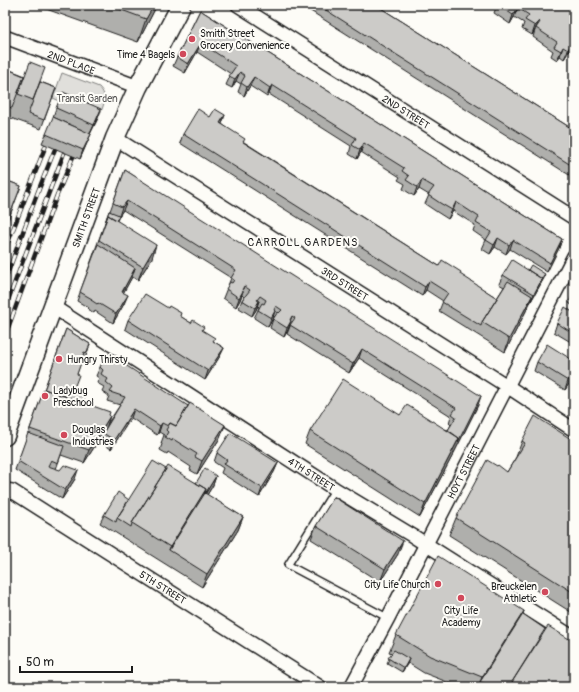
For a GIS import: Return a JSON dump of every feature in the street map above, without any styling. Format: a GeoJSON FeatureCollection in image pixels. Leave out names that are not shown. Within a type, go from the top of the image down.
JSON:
{"type":"FeatureCollection","features":[{"type":"Feature","properties":{"kind":"street","name":"SMITH STREET"},"geometry":{"type":"LineString","coordinates":[[5,436],[115,138],[138,87],[181,5]]}},
{"type":"Feature","properties":{"kind":"street","name":"2ND STREET"},"geometry":{"type":"LineString","coordinates":[[238,5],[574,218]]}},
{"type":"Feature","properties":{"kind":"street","name":"2ND PLACE"},"geometry":{"type":"LineString","coordinates":[[5,37],[138,87]]}},
{"type":"Feature","properties":{"kind":"street","name":"3RD STREET"},"geometry":{"type":"LineString","coordinates":[[115,138],[574,430]]}},
{"type":"Feature","properties":{"kind":"street","name":"HOYT STREET"},"geometry":{"type":"LineString","coordinates":[[351,687],[574,256]]}},
{"type":"Feature","properties":{"kind":"street","name":"4TH STREET"},"geometry":{"type":"LineString","coordinates":[[52,306],[335,489],[574,638]]}},
{"type":"Feature","properties":{"kind":"street","name":"5TH STREET"},"geometry":{"type":"LineString","coordinates":[[5,490],[12,491],[320,687]]}},
{"type":"Feature","properties":{"kind":"lane"},"geometry":{"type":"LineString","coordinates":[[335,489],[288,565],[388,618]]}},
{"type":"Feature","properties":{"kind":"green space","name":"Transit Garden"},"geometry":{"type":"Polygon","coordinates":[[[62,73],[99,87],[104,95],[104,102],[98,118],[53,98],[62,73]]]}},
{"type":"Feature","properties":{"kind":"building"},"geometry":{"type":"Polygon","coordinates":[[[108,5],[154,5],[146,19],[108,5]]]}},
{"type":"Feature","properties":{"kind":"building"},"geometry":{"type":"Polygon","coordinates":[[[318,5],[376,5],[574,130],[574,167],[318,5]]]}},
{"type":"Feature","properties":{"kind":"building"},"geometry":{"type":"Polygon","coordinates":[[[498,5],[565,5],[574,11],[574,44],[572,42],[568,50],[563,47],[561,51],[554,47],[557,42],[536,28],[540,22],[539,21],[535,26],[525,20],[529,15],[518,8],[513,15],[498,5]]]}},
{"type":"Feature","properties":{"kind":"building"},"geometry":{"type":"Polygon","coordinates":[[[200,10],[562,239],[550,263],[513,240],[509,245],[498,238],[494,245],[486,240],[491,232],[476,223],[479,217],[456,202],[452,210],[440,203],[428,195],[434,187],[422,180],[417,187],[406,180],[409,176],[402,171],[404,168],[364,143],[360,150],[352,145],[356,138],[272,85],[270,88],[254,77],[247,87],[241,83],[245,76],[240,72],[235,79],[229,76],[236,66],[201,43],[188,64],[177,57],[200,10]]]}},
{"type":"Feature","properties":{"kind":"building"},"geometry":{"type":"Polygon","coordinates":[[[30,62],[45,68],[33,100],[18,94],[30,62]]]}},
{"type":"Feature","properties":{"kind":"building"},"geometry":{"type":"Polygon","coordinates":[[[5,68],[24,76],[12,108],[5,106],[5,68]]]}},
{"type":"Feature","properties":{"kind":"building"},"geometry":{"type":"Polygon","coordinates":[[[40,82],[56,88],[44,120],[28,114],[40,82]]]}},
{"type":"Feature","properties":{"kind":"building"},"geometry":{"type":"Polygon","coordinates":[[[63,92],[101,109],[94,125],[56,108],[63,92]]]}},
{"type":"Feature","properties":{"kind":"building"},"geometry":{"type":"Polygon","coordinates":[[[198,109],[210,117],[215,109],[225,115],[220,123],[245,139],[243,142],[439,266],[442,260],[461,272],[460,274],[497,298],[481,326],[442,302],[448,293],[429,281],[425,287],[183,134],[198,109]]]}},
{"type":"Feature","properties":{"kind":"building"},"geometry":{"type":"Polygon","coordinates":[[[53,117],[91,134],[83,150],[46,134],[53,117]]]}},
{"type":"Feature","properties":{"kind":"building"},"geometry":{"type":"Polygon","coordinates":[[[5,170],[8,171],[5,178],[5,170]]]}},
{"type":"Feature","properties":{"kind":"building"},"geometry":{"type":"Polygon","coordinates":[[[125,170],[481,396],[458,442],[459,438],[448,430],[456,417],[452,414],[456,408],[362,349],[353,364],[290,325],[295,318],[292,316],[287,328],[273,319],[278,312],[279,313],[282,310],[276,306],[271,318],[258,310],[262,303],[264,304],[266,300],[260,296],[257,300],[259,301],[255,308],[242,300],[250,290],[244,286],[239,298],[226,289],[230,282],[232,283],[234,280],[231,278],[236,270],[127,201],[122,207],[113,203],[125,170]]]}},
{"type":"Feature","properties":{"kind":"building"},"geometry":{"type":"Polygon","coordinates":[[[5,180],[21,186],[9,217],[5,215],[5,180]]]}},
{"type":"Feature","properties":{"kind":"building"},"geometry":{"type":"Polygon","coordinates":[[[109,211],[119,215],[117,220],[108,215],[105,223],[109,211]]]}},
{"type":"Feature","properties":{"kind":"building"},"geometry":{"type":"Polygon","coordinates":[[[108,215],[156,245],[143,267],[99,240],[108,215]]]}},
{"type":"Feature","properties":{"kind":"building"},"geometry":{"type":"Polygon","coordinates":[[[98,244],[135,268],[122,292],[128,295],[116,314],[98,303],[97,304],[91,300],[92,299],[80,292],[98,244]]]}},
{"type":"Feature","properties":{"kind":"building"},"geometry":{"type":"Polygon","coordinates":[[[512,260],[542,279],[534,294],[503,275],[512,260]]]}},
{"type":"Feature","properties":{"kind":"building"},"geometry":{"type":"Polygon","coordinates":[[[531,265],[545,274],[540,283],[542,279],[528,270],[531,265]]]}},
{"type":"Feature","properties":{"kind":"building"},"geometry":{"type":"Polygon","coordinates":[[[508,281],[532,296],[509,339],[482,322],[508,281]]]}},
{"type":"Feature","properties":{"kind":"building"},"geometry":{"type":"Polygon","coordinates":[[[145,294],[168,308],[169,306],[181,313],[180,316],[191,323],[193,320],[204,327],[202,330],[215,338],[213,341],[224,348],[208,371],[128,320],[145,294]]]}},
{"type":"Feature","properties":{"kind":"building"},"geometry":{"type":"Polygon","coordinates":[[[565,307],[574,313],[574,334],[557,323],[565,307]]]}},
{"type":"Feature","properties":{"kind":"building"},"geometry":{"type":"Polygon","coordinates":[[[66,329],[90,344],[87,353],[84,352],[77,374],[79,375],[74,388],[81,391],[80,393],[85,395],[83,402],[44,389],[66,329]]]}},
{"type":"Feature","properties":{"kind":"building"},"geometry":{"type":"Polygon","coordinates":[[[547,344],[574,361],[574,372],[568,381],[537,362],[547,344]]]}},
{"type":"Feature","properties":{"kind":"building"},"geometry":{"type":"Polygon","coordinates":[[[107,353],[188,406],[176,426],[170,423],[168,426],[162,423],[160,426],[134,409],[114,440],[103,433],[125,397],[110,392],[113,388],[106,382],[108,379],[101,374],[103,370],[100,367],[107,353]]]}},
{"type":"Feature","properties":{"kind":"building"},"geometry":{"type":"Polygon","coordinates":[[[343,379],[400,415],[407,405],[459,438],[425,504],[310,431],[343,379]]]}},
{"type":"Feature","properties":{"kind":"building","name":"Douglas Industries"},"geometry":{"type":"Polygon","coordinates":[[[44,389],[110,412],[110,416],[89,450],[30,429],[44,389]]]}},
{"type":"Feature","properties":{"kind":"building"},"geometry":{"type":"Polygon","coordinates":[[[190,403],[225,425],[202,461],[195,457],[197,454],[173,439],[172,441],[165,437],[168,432],[166,430],[170,423],[176,426],[190,403]]]}},
{"type":"Feature","properties":{"kind":"building"},"geometry":{"type":"Polygon","coordinates":[[[535,416],[574,441],[574,593],[456,518],[487,460],[497,466],[498,465],[507,472],[525,443],[522,441],[535,416]]]}},
{"type":"Feature","properties":{"kind":"building"},"geometry":{"type":"Polygon","coordinates":[[[28,433],[64,446],[58,463],[51,460],[48,466],[60,470],[64,465],[78,470],[65,490],[18,461],[28,433]]]}},
{"type":"Feature","properties":{"kind":"building"},"geometry":{"type":"Polygon","coordinates":[[[230,433],[278,463],[262,488],[224,464],[227,460],[217,453],[230,433]]]}},
{"type":"Feature","properties":{"kind":"building"},"geometry":{"type":"Polygon","coordinates":[[[153,461],[166,469],[132,523],[131,527],[117,518],[153,461]]]}},
{"type":"Feature","properties":{"kind":"building"},"geometry":{"type":"Polygon","coordinates":[[[168,466],[206,489],[170,547],[132,523],[168,466]]]}},
{"type":"Feature","properties":{"kind":"building"},"geometry":{"type":"Polygon","coordinates":[[[205,468],[216,476],[205,494],[206,489],[196,483],[205,468]]]}},
{"type":"Feature","properties":{"kind":"building"},"geometry":{"type":"Polygon","coordinates":[[[118,492],[129,500],[116,522],[104,515],[118,492]]]}},
{"type":"Feature","properties":{"kind":"building"},"geometry":{"type":"Polygon","coordinates":[[[205,493],[243,517],[207,574],[169,550],[205,493]]]}},
{"type":"Feature","properties":{"kind":"building"},"geometry":{"type":"Polygon","coordinates":[[[334,497],[403,541],[385,569],[316,526],[334,497]]]}},
{"type":"Feature","properties":{"kind":"building"},"geometry":{"type":"Polygon","coordinates":[[[438,556],[524,611],[482,677],[430,656],[396,635],[438,556]]]}},
{"type":"Feature","properties":{"kind":"building"},"geometry":{"type":"Polygon","coordinates":[[[523,614],[545,629],[510,687],[496,687],[480,682],[523,614]]]}},
{"type":"Feature","properties":{"kind":"building"},"geometry":{"type":"Polygon","coordinates":[[[548,626],[574,642],[574,687],[520,687],[512,682],[548,626]]]}},
{"type":"Feature","properties":{"kind":"building"},"geometry":{"type":"Polygon","coordinates":[[[394,650],[409,659],[404,668],[388,658],[394,650]]]}},
{"type":"Feature","properties":{"kind":"railway"},"geometry":{"type":"LineString","coordinates":[[5,250],[46,145]]}},
{"type":"Feature","properties":{"kind":"railway"},"geometry":{"type":"LineString","coordinates":[[5,280],[55,149]]}},
{"type":"Feature","properties":{"kind":"railway"},"geometry":{"type":"LineString","coordinates":[[5,308],[64,153]]}},
{"type":"Feature","properties":{"kind":"railway"},"geometry":{"type":"LineString","coordinates":[[5,336],[57,195],[73,157]]}},
{"type":"Feature","properties":{"kind":"place","name":"Smith Street Grocery Convenience"},"geometry":{"type":"Point","coordinates":[192,39]}},
{"type":"Feature","properties":{"kind":"place","name":"Time 4 Bagels"},"geometry":{"type":"Point","coordinates":[183,54]}},
{"type":"Feature","properties":{"kind":"place","name":"Hungry Thirsty"},"geometry":{"type":"Point","coordinates":[59,359]}},
{"type":"Feature","properties":{"kind":"place","name":"Ladybug Preschool"},"geometry":{"type":"Point","coordinates":[45,396]}},
{"type":"Feature","properties":{"kind":"place","name":"Douglas Industries"},"geometry":{"type":"Point","coordinates":[64,435]}},
{"type":"Feature","properties":{"kind":"place","name":"City Life Church"},"geometry":{"type":"Point","coordinates":[438,584]}},
{"type":"Feature","properties":{"kind":"place","name":"Breuckelen Athletic"},"geometry":{"type":"Point","coordinates":[545,592]}},
{"type":"Feature","properties":{"kind":"place","name":"City Life Academy"},"geometry":{"type":"Point","coordinates":[461,598]}},
{"type":"Feature","properties":{"kind":"district","name":"CARROLL GARDENS"},"geometry":{"type":"Point","coordinates":[303,242]}}]}
